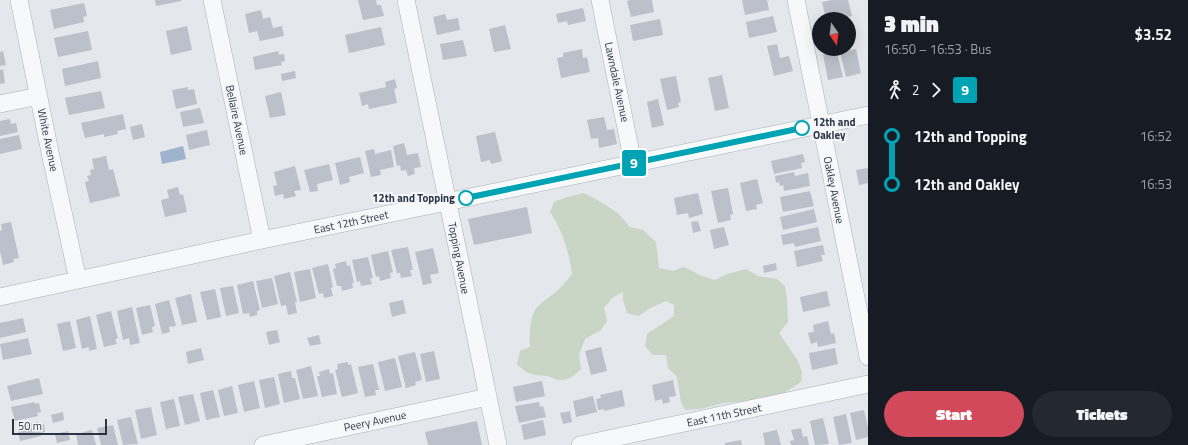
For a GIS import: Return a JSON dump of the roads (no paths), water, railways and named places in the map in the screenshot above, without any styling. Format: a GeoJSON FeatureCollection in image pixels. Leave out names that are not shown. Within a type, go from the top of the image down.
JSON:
{"type":"FeatureCollection","features":[{"type":"Feature","properties":{"kind":"street","name":"White Avenue"},"geometry":{"type":"LineString","coordinates":[[19,0],[38,96],[78,280]]}},
{"type":"Feature","properties":{"kind":"street","name":"Bellaire Avenue"},"geometry":{"type":"LineString","coordinates":[[212,0],[262,240]]}},
{"type":"Feature","properties":{"kind":"street","name":"Topping Avenue"},"geometry":{"type":"LineString","coordinates":[[406,0],[498,445]]}},
{"type":"Feature","properties":{"kind":"street","name":"Lawndale Avenue"},"geometry":{"type":"LineString","coordinates":[[600,0],[633,163]]}},
{"type":"Feature","properties":{"kind":"street","name":"Oakley Avenue"},"geometry":{"type":"LineString","coordinates":[[796,0],[868,357]]}},
{"type":"Feature","properties":{"kind":"street"},"geometry":{"type":"LineString","coordinates":[[0,104],[38,96]]}},
{"type":"Feature","properties":{"kind":"street","name":"East 12th Street"},"geometry":{"type":"LineString","coordinates":[[0,297],[262,240],[868,115]]}},
{"type":"Feature","properties":{"kind":"street","name":"East 11th Street"},"geometry":{"type":"LineString","coordinates":[[580,445],[868,384]]}},
{"type":"Feature","properties":{"kind":"street","name":"Peery Avenue"},"geometry":{"type":"LineString","coordinates":[[263,445],[488,396]]}},
{"type":"Feature","properties":{"kind":"water"},"geometry":{"type":"Polygon","coordinates":[[[183,146],[186,159],[162,164],[160,152],[183,146]]]}},
{"type":"Feature","properties":{"kind":"place","name":"12th and Oakley"},"geometry":{"type":"Point","coordinates":[802,128]}},
{"type":"Feature","properties":{"kind":"place","name":"12th and Topping"},"geometry":{"type":"Point","coordinates":[466,198]}}]}
